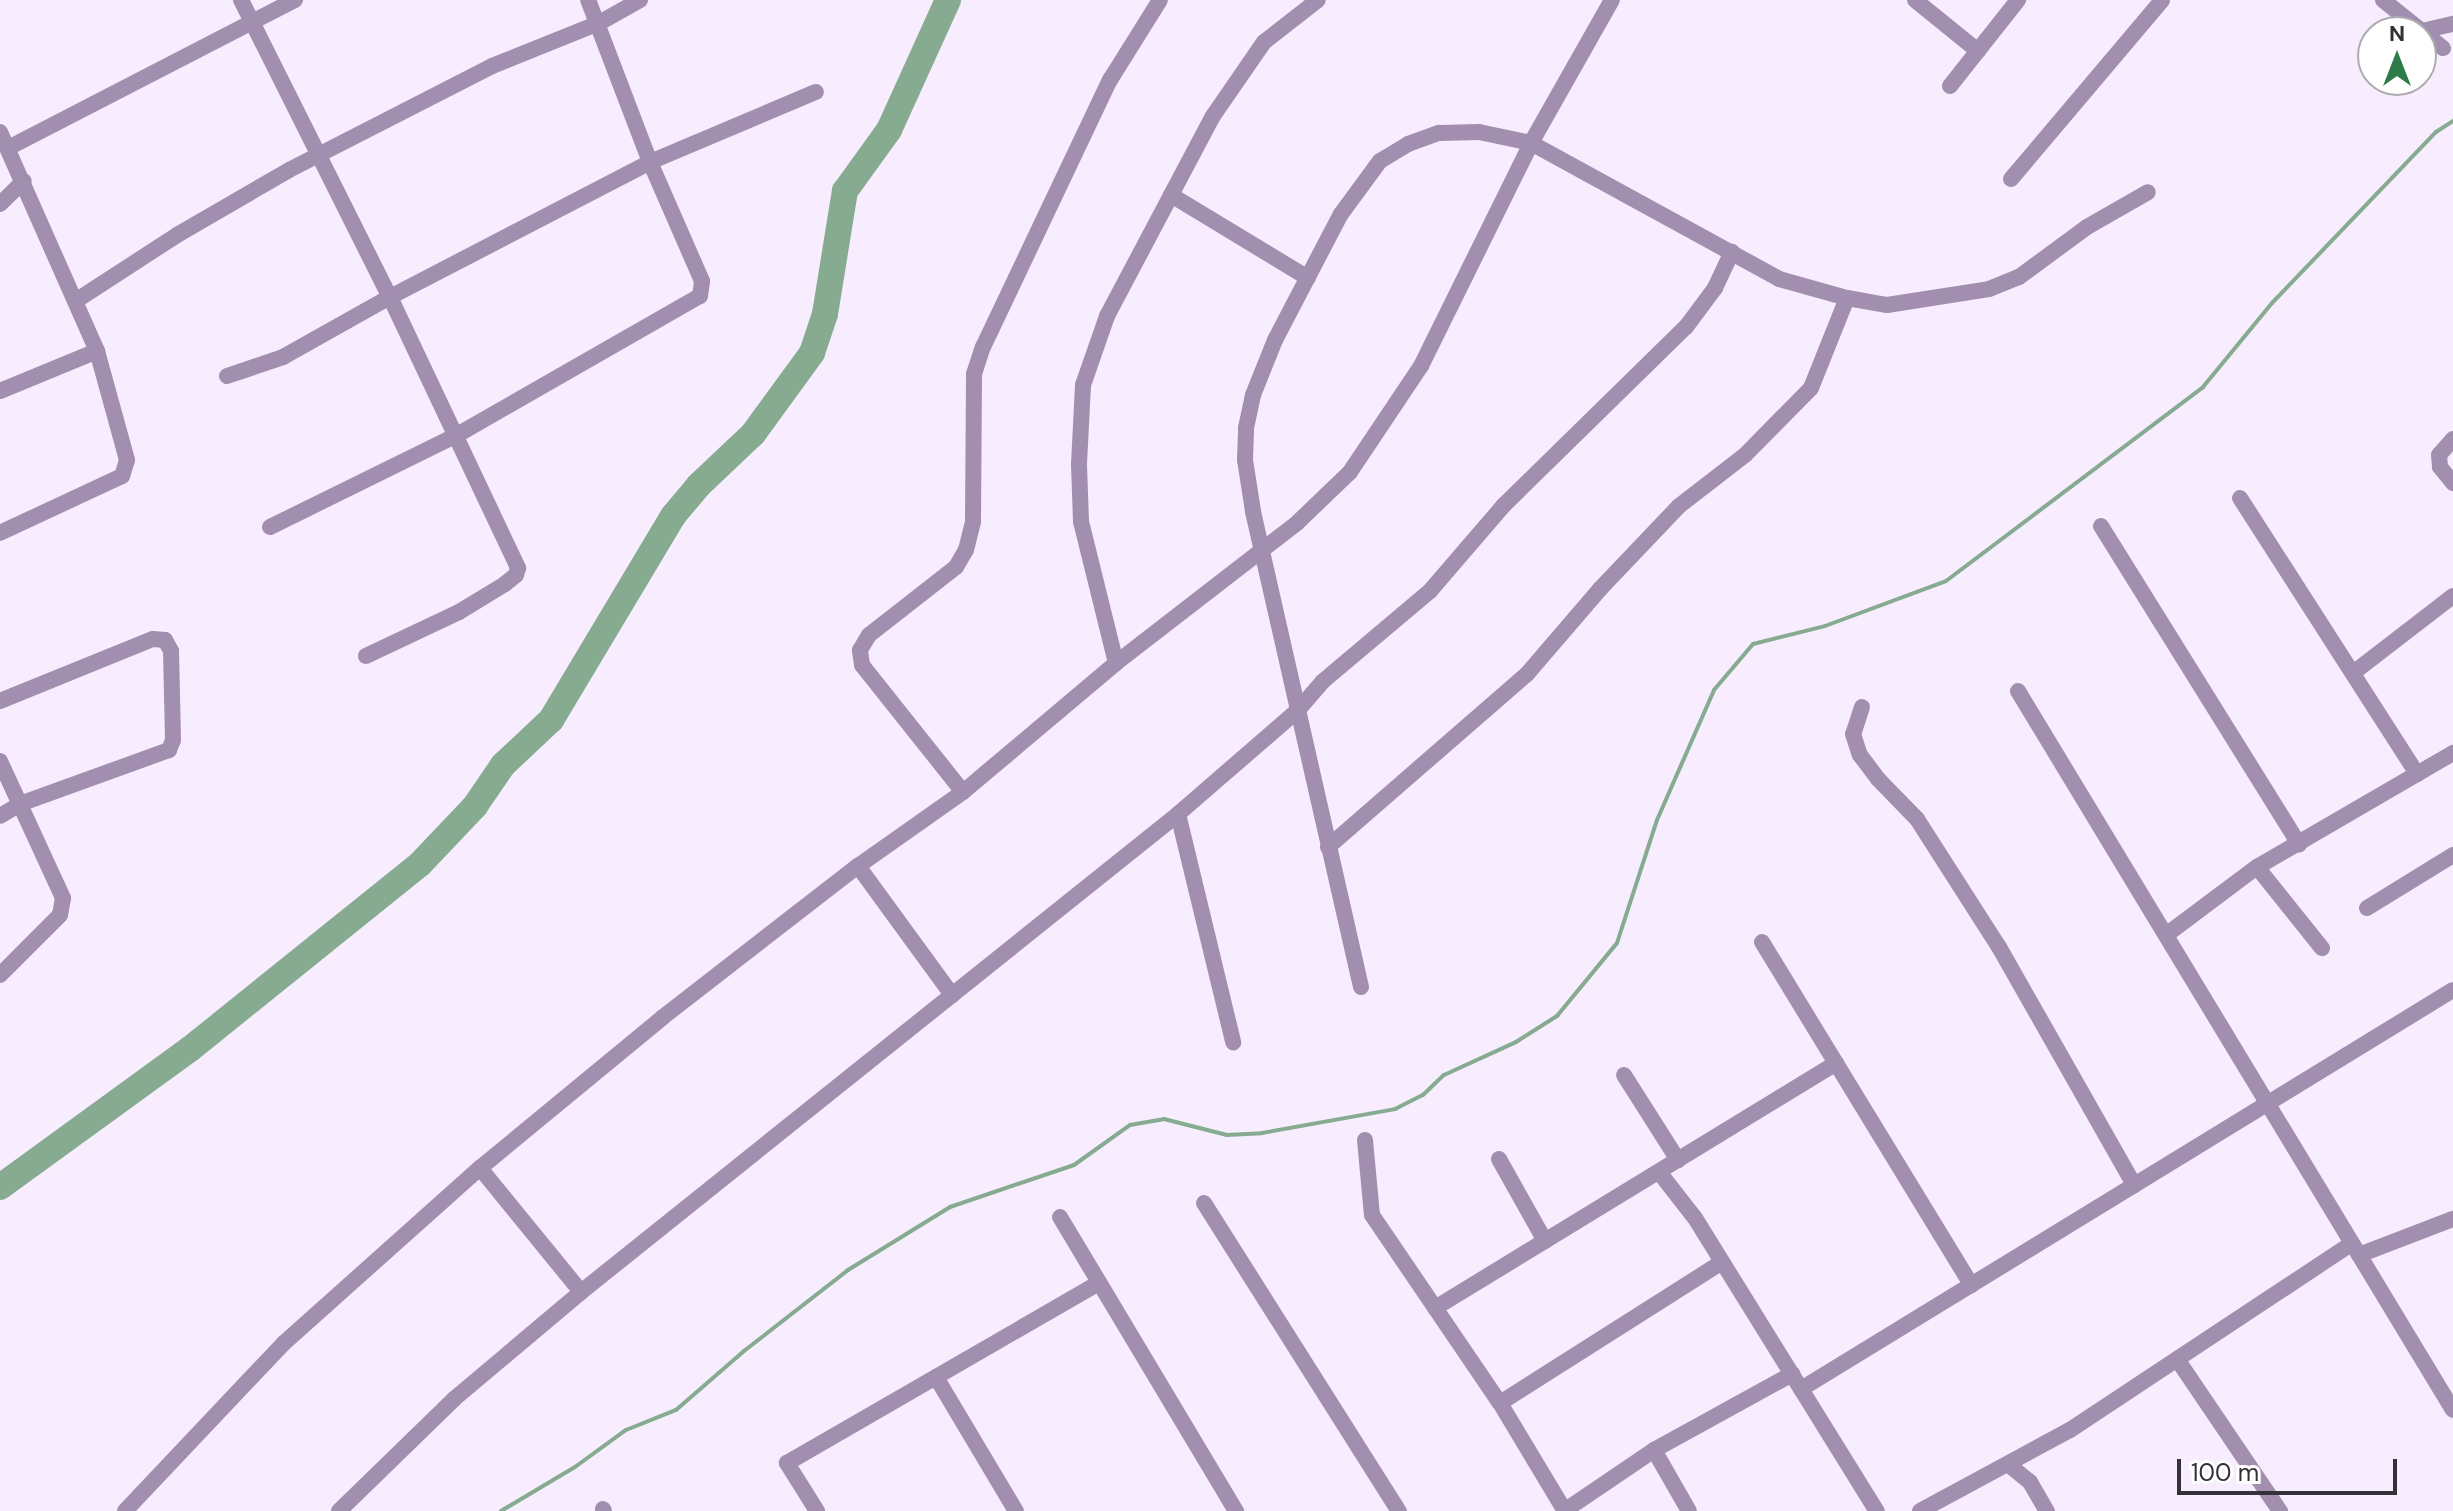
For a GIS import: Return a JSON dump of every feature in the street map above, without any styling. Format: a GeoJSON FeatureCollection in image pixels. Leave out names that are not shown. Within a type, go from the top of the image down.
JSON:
{"type":"FeatureCollection","features":[{"type":"Feature","properties":{"kind":"street"},"geometry":{"type":"LineString","coordinates":[[241,0],[390,297],[516,559],[516,575],[459,612],[366,656]]}},
{"type":"Feature","properties":{"kind":"street"},"geometry":{"type":"LineString","coordinates":[[8,148],[295,0]]}},
{"type":"Feature","properties":{"kind":"street"},"geometry":{"type":"LineString","coordinates":[[270,527],[457,435],[700,296],[702,281],[650,162],[588,0]]}},
{"type":"Feature","properties":{"kind":"street"},"geometry":{"type":"LineString","coordinates":[[77,300],[177,235],[289,170],[318,158],[492,66],[599,23],[640,0]]}},
{"type":"Feature","properties":{"kind":"street"},"geometry":{"type":"LineString","coordinates":[[963,792],[862,665],[860,650],[869,635],[956,567],[966,550],[973,522],[974,374],[983,347],[1110,80],[1160,0]]}},
{"type":"Feature","properties":{"kind":"street"},"geometry":{"type":"LineString","coordinates":[[1116,663],[1081,522],[1079,464],[1083,385],[1107,316],[1213,116],[1264,42],[1318,0]]}},
{"type":"Feature","properties":{"kind":"street"},"geometry":{"type":"LineString","coordinates":[[1915,0],[1978,51]]}},
{"type":"Feature","properties":{"kind":"street"},"geometry":{"type":"LineString","coordinates":[[1950,86],[2018,0]]}},
{"type":"Feature","properties":{"kind":"street"},"geometry":{"type":"LineString","coordinates":[[2011,179],[2162,0]]}},
{"type":"Feature","properties":{"kind":"street"},"geometry":{"type":"LineString","coordinates":[[2383,0],[2403,16]]}},
{"type":"Feature","properties":{"kind":"street"},"geometry":{"type":"LineString","coordinates":[[125,1511],[284,1343],[480,1168],[663,1017],[858,866],[963,792],[1116,663],[1297,523],[1350,472],[1388,420],[1421,366],[1531,143],[1609,1]]}},
{"type":"Feature","properties":{"kind":"street"},"geometry":{"type":"LineString","coordinates":[[2437,43],[2443,48]]}},
{"type":"Feature","properties":{"kind":"street"},"geometry":{"type":"LineString","coordinates":[[227,376],[283,357],[390,297],[650,162],[816,92]]}},
{"type":"Feature","properties":{"kind":"street"},"geometry":{"type":"LineString","coordinates":[[0,132],[97,351],[127,460],[126,471],[0,533]]}},
{"type":"Feature","properties":{"kind":"street"},"geometry":{"type":"LineString","coordinates":[[1361,987],[1245,460],[1246,428],[1253,395],[1275,340],[1341,214],[1380,161],[1439,133],[1479,132],[1531,143],[1779,279],[1847,298],[1887,305],[1917,303],[1989,289],[2019,277],[2087,227],[2148,192]]}},
{"type":"Feature","properties":{"kind":"street"},"geometry":{"type":"LineString","coordinates":[[0,204],[24,181]]}},
{"type":"Feature","properties":{"kind":"street"},"geometry":{"type":"LineString","coordinates":[[1171,195],[1308,278]]}},
{"type":"Feature","properties":{"kind":"street"},"geometry":{"type":"LineString","coordinates":[[339,1511],[454,1399],[581,1292],[1178,814],[1298,710],[1322,682],[1430,591],[1504,505],[1686,327],[1715,288],[1732,252]]}},
{"type":"Feature","properties":{"kind":"street"},"geometry":{"type":"LineString","coordinates":[[1328,847],[1527,674],[1600,589],[1679,506],[1745,455],[1811,388],[1847,298]]}},
{"type":"Feature","properties":{"kind":"street"},"geometry":{"type":"LineString","coordinates":[[0,391],[97,351]]}},
{"type":"Feature","properties":{"kind":"street"},"geometry":{"type":"LineString","coordinates":[[2453,439],[2439,455],[2440,467],[2453,483]]}},
{"type":"Feature","properties":{"kind":"street"},"geometry":{"type":"LineString","coordinates":[[2240,498],[2417,774]]}},
{"type":"Feature","properties":{"kind":"street"},"geometry":{"type":"LineString","coordinates":[[2101,526],[2299,844]]}},
{"type":"Feature","properties":{"kind":"street"},"geometry":{"type":"LineString","coordinates":[[2353,673],[2453,596]]}},
{"type":"Feature","properties":{"kind":"street"},"geometry":{"type":"LineString","coordinates":[[0,701],[153,639],[165,640],[171,651],[173,740],[169,750],[20,804],[0,816]]}},
{"type":"Feature","properties":{"kind":"street"},"geometry":{"type":"LineString","coordinates":[[2018,691],[2453,1410]]}},
{"type":"Feature","properties":{"kind":"street"},"geometry":{"type":"LineString","coordinates":[[1862,707],[1853,734],[1860,755],[1878,779],[1917,819],[1974,908],[2134,1185]]}},
{"type":"Feature","properties":{"kind":"street"},"geometry":{"type":"LineString","coordinates":[[2166,935],[2257,867],[2453,753]]}},
{"type":"Feature","properties":{"kind":"street"},"geometry":{"type":"LineString","coordinates":[[0,761],[63,898],[60,915],[0,975]]}},
{"type":"Feature","properties":{"kind":"street"},"geometry":{"type":"LineString","coordinates":[[1178,814],[1233,1042]]}},
{"type":"Feature","properties":{"kind":"street"},"geometry":{"type":"LineString","coordinates":[[2367,908],[2453,855]]}},
{"type":"Feature","properties":{"kind":"street"},"geometry":{"type":"LineString","coordinates":[[858,866],[952,995]]}},
{"type":"Feature","properties":{"kind":"street"},"geometry":{"type":"LineString","coordinates":[[2257,867],[2322,948]]}},
{"type":"Feature","properties":{"kind":"street"},"geometry":{"type":"LineString","coordinates":[[1762,942],[1971,1285]]}},
{"type":"Feature","properties":{"kind":"street"},"geometry":{"type":"LineString","coordinates":[[1365,1140],[1372,1215],[1500,1403],[1564,1511],[1654,1450],[1796,1381],[1971,1285],[2452,993]]}},
{"type":"Feature","properties":{"kind":"street"},"geometry":{"type":"LineString","coordinates":[[1435,1308],[1836,1063]]}},
{"type":"Feature","properties":{"kind":"street"},"geometry":{"type":"LineString","coordinates":[[1624,1075],[1678,1160]]}},
{"type":"Feature","properties":{"kind":"street"},"geometry":{"type":"LineString","coordinates":[[1499,1159],[1545,1241]]}},
{"type":"Feature","properties":{"kind":"street"},"geometry":{"type":"LineString","coordinates":[[480,1168],[581,1292]]}},
{"type":"Feature","properties":{"kind":"street"},"geometry":{"type":"LineString","coordinates":[[1659,1172],[1695,1218],[1877,1511]]}},
{"type":"Feature","properties":{"kind":"street"},"geometry":{"type":"LineString","coordinates":[[1204,1203],[1399,1511]]}},
{"type":"Feature","properties":{"kind":"street"},"geometry":{"type":"LineString","coordinates":[[1060,1217],[1236,1511]]}},
{"type":"Feature","properties":{"kind":"street"},"geometry":{"type":"LineString","coordinates":[[1920,1511],[2070,1430],[2177,1359],[2356,1249],[2453,1219]]}},
{"type":"Feature","properties":{"kind":"street"},"geometry":{"type":"LineString","coordinates":[[1500,1403],[1721,1263]]}},
{"type":"Feature","properties":{"kind":"street"},"geometry":{"type":"LineString","coordinates":[[817,1511],[787,1463],[1099,1283]]}},
{"type":"Feature","properties":{"kind":"street"},"geometry":{"type":"LineString","coordinates":[[2177,1359],[2280,1511]]}},
{"type":"Feature","properties":{"kind":"street"},"geometry":{"type":"LineString","coordinates":[[936,1377],[1016,1511]]}},
{"type":"Feature","properties":{"kind":"street"},"geometry":{"type":"LineString","coordinates":[[1654,1450],[1689,1511]]}},
{"type":"Feature","properties":{"kind":"street"},"geometry":{"type":"LineString","coordinates":[[2009,1465],[2030,1482],[2047,1511]]}},
{"type":"Feature","properties":{"kind":"waterway"},"geometry":{"type":"LineString","coordinates":[[0,1187],[190,1049],[420,864],[475,806],[503,765],[551,720],[673,516],[699,485],[753,434],[812,353],[825,314],[845,191],[889,130],[948,0]]}},
{"type":"Feature","properties":{"kind":"waterway"},"geometry":{"type":"LineString","coordinates":[[501,1511],[575,1467],[626,1430],[676,1410],[744,1351],[848,1270],[950,1207],[1074,1165],[1130,1125],[1164,1119],[1227,1135],[1262,1133],[1395,1109],[1423,1095],[1444,1075],[1516,1042],[1557,1016],[1617,943],[1657,820],[1714,690],[1753,644],[1825,626],[1946,581],[2203,387],[2272,303],[2436,132],[2453,121]]}}]}
